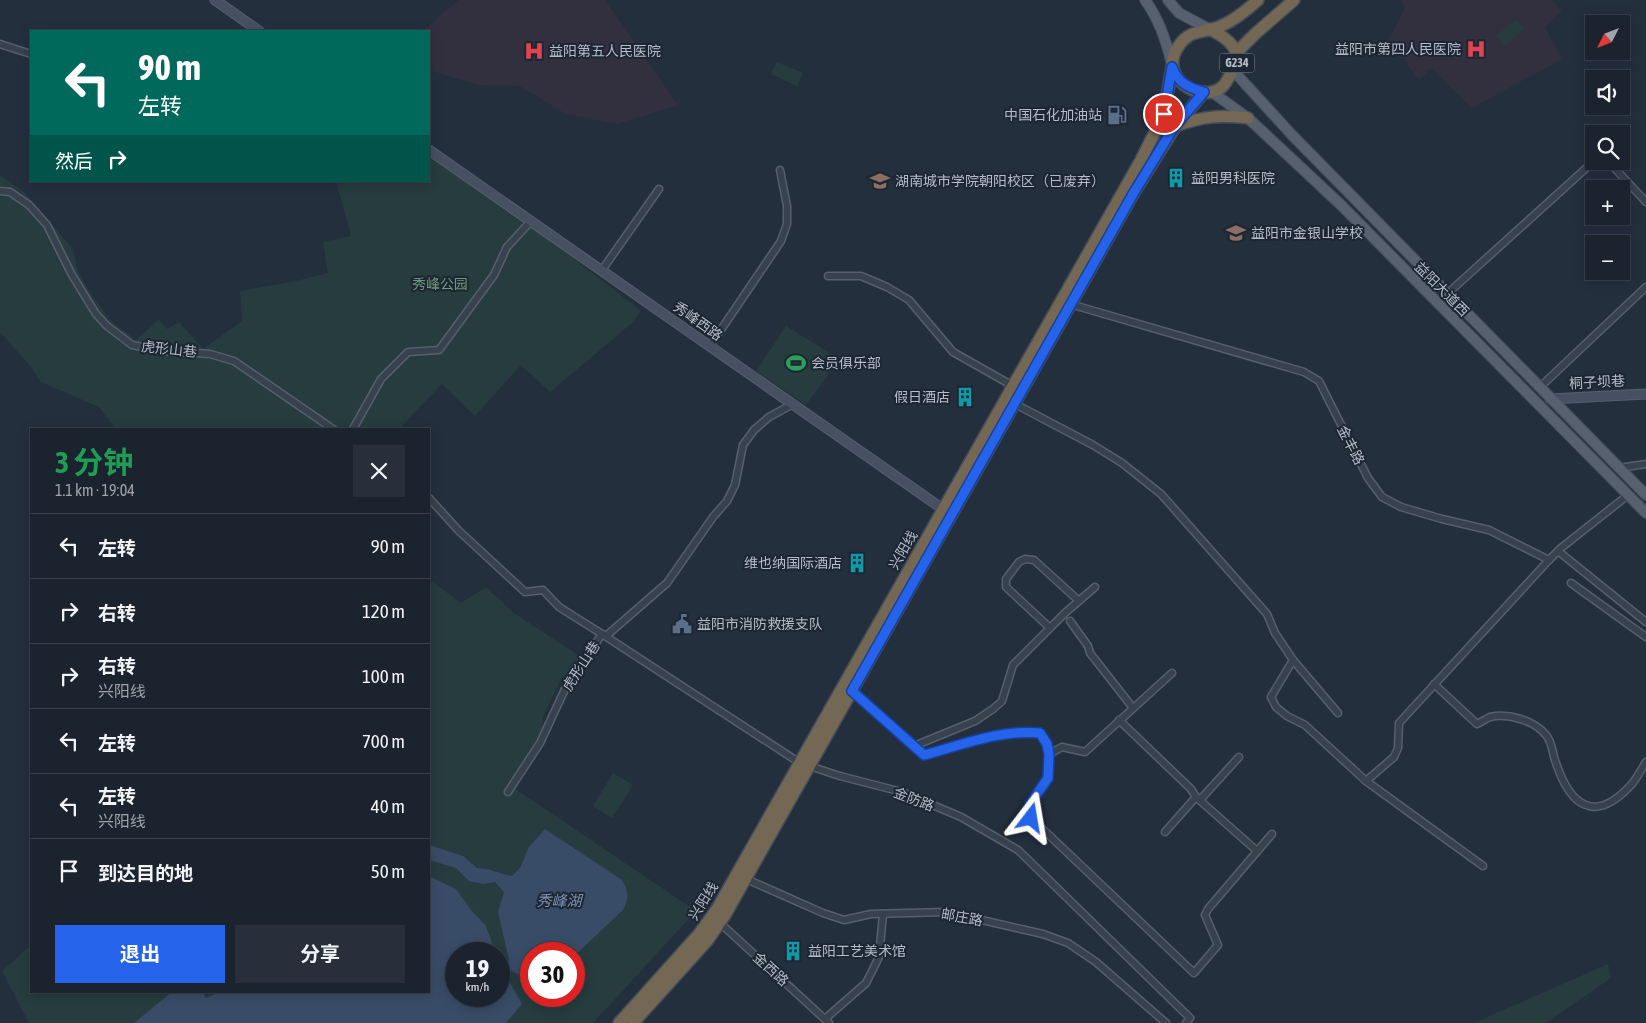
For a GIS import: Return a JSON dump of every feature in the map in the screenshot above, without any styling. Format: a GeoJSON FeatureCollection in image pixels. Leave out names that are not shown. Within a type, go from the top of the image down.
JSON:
{"type":"FeatureCollection","features":[{"type":"Feature","properties":{"kind":"highway","name":"G234"},"geometry":{"type":"LineString","coordinates":[[1172,67],[1172,60],[1177,48],[1185,37],[1194,32],[1219,27],[1241,15],[1258,0]]}},
{"type":"Feature","properties":{"kind":"highway","name":"G234"},"geometry":{"type":"LineString","coordinates":[[1236,53],[1256,32],[1294,0]]}},
{"type":"Feature","properties":{"kind":"highway","name":"G234"},"geometry":{"type":"LineString","coordinates":[[1208,92],[1222,86],[1235,69],[1238,60],[1236,53],[1224,36],[1209,29]]}},
{"type":"Feature","properties":{"kind":"highway"},"geometry":{"type":"LineString","coordinates":[[1172,67],[1175,76],[1184,85],[1208,92]]}},
{"type":"Feature","properties":{"kind":"highway","name":"兴阳线"},"geometry":{"type":"LineString","coordinates":[[633,1023],[707,941],[716,920],[948,512],[1015,404],[1164,114],[1172,67]]}},
{"type":"Feature","properties":{"kind":"highway","name":"兴阳线"},"geometry":{"type":"LineString","coordinates":[[805,765],[852,691],[1013,386],[1174,127],[1208,92]]}},
{"type":"Feature","properties":{"kind":"highway"},"geometry":{"type":"LineString","coordinates":[[1174,127],[1196,118],[1221,116],[1248,118]]}},
{"type":"Feature","properties":{"kind":"highway","name":"兴阳线"},"geometry":{"type":"LineString","coordinates":[[619,1023],[699,934],[716,920]]}},
{"type":"Feature","properties":{"kind":"main road"},"geometry":{"type":"LineString","coordinates":[[1145,0],[1167,45],[1172,67]]}},
{"type":"Feature","properties":{"kind":"main road"},"geometry":{"type":"LineString","coordinates":[[1168,0],[1179,13],[1209,29]]}},
{"type":"Feature","properties":{"kind":"main road","name":"益阳大道西"},"geometry":{"type":"LineString","coordinates":[[1235,69],[1239,77],[1264,106],[1646,495]]}},
{"type":"Feature","properties":{"kind":"main road","name":"益阳大道西"},"geometry":{"type":"LineString","coordinates":[[1208,92],[1248,118],[1340,204],[1646,513]]}},
{"type":"Feature","properties":{"kind":"street"},"geometry":{"type":"LineString","coordinates":[[215,0],[259,30]]}},
{"type":"Feature","properties":{"kind":"street"},"geometry":{"type":"LineString","coordinates":[[0,44],[30,54]]}},
{"type":"Feature","properties":{"kind":"street","name":"秀峰西路"},"geometry":{"type":"LineString","coordinates":[[430,151],[948,512]]}},
{"type":"Feature","properties":{"kind":"street"},"geometry":{"type":"LineString","coordinates":[[1447,294],[1585,169]]}},
{"type":"Feature","properties":{"kind":"street"},"geometry":{"type":"LineString","coordinates":[[710,346],[781,240],[787,224],[787,206],[780,170]]}},
{"type":"Feature","properties":{"kind":"street"},"geometry":{"type":"LineString","coordinates":[[1616,170],[1646,202]]}},
{"type":"Feature","properties":{"kind":"street"},"geometry":{"type":"LineString","coordinates":[[602,270],[659,188]]}},
{"type":"Feature","properties":{"kind":"street","name":"虎形山巷"},"geometry":{"type":"LineString","coordinates":[[0,191],[10,192],[29,205],[47,225],[72,275],[96,314],[132,345],[162,351],[210,354],[234,361],[332,428]]}},
{"type":"Feature","properties":{"kind":"street"},"geometry":{"type":"LineString","coordinates":[[354,428],[381,379],[408,352],[439,350],[494,275],[507,247],[530,221]]}},
{"type":"Feature","properties":{"kind":"street"},"geometry":{"type":"LineString","coordinates":[[828,276],[861,276],[887,287],[909,300],[953,352],[1013,386]]}},
{"type":"Feature","properties":{"kind":"street"},"geometry":{"type":"LineString","coordinates":[[1539,388],[1646,288]]}},
{"type":"Feature","properties":{"kind":"street","name":"金丰路"},"geometry":{"type":"LineString","coordinates":[[1066,303],[1304,372],[1319,382],[1368,478],[1382,498],[1401,507],[1489,530],[1549,560]]}},
{"type":"Feature","properties":{"kind":"street","name":"桐子坝巷"},"geometry":{"type":"LineString","coordinates":[[1550,398],[1646,394]]}},
{"type":"Feature","properties":{"kind":"street"},"geometry":{"type":"LineString","coordinates":[[604,635],[667,583],[713,517],[728,501],[735,485],[744,445],[754,430],[769,417],[793,404]]}},
{"type":"Feature","properties":{"kind":"street"},"geometry":{"type":"LineString","coordinates":[[1015,404],[1093,445],[1122,463],[1161,494],[1267,614],[1275,633],[1293,660],[1338,712]]}},
{"type":"Feature","properties":{"kind":"street"},"geometry":{"type":"LineString","coordinates":[[1619,468],[1646,464]]}},
{"type":"Feature","properties":{"kind":"street"},"geometry":{"type":"LineString","coordinates":[[1366,781],[1394,757],[1398,748],[1399,723],[1434,684],[1558,551],[1628,495]]}},
{"type":"Feature","properties":{"kind":"street","name":"虎形山巷"},"geometry":{"type":"LineString","coordinates":[[430,499],[458,531],[525,592],[543,590],[559,606],[604,635],[566,687],[540,743],[508,792]]}},
{"type":"Feature","properties":{"kind":"street"},"geometry":{"type":"LineString","coordinates":[[1558,551],[1646,622]]}},
{"type":"Feature","properties":{"kind":"street"},"geometry":{"type":"LineString","coordinates":[[1050,628],[1006,587],[1006,579],[1019,562],[1025,559],[1034,560],[1079,601]]}},
{"type":"Feature","properties":{"kind":"street"},"geometry":{"type":"LineString","coordinates":[[1571,583],[1646,637]]}},
{"type":"Feature","properties":{"kind":"street"},"geometry":{"type":"LineString","coordinates":[[914,746],[975,721],[993,709],[1002,701],[1014,665],[1050,628],[1095,587]]}},
{"type":"Feature","properties":{"kind":"street"},"geometry":{"type":"LineString","coordinates":[[1070,621],[1088,646],[1090,653],[1133,708]]}},
{"type":"Feature","properties":{"kind":"street","name":"金防路"},"geometry":{"type":"LineString","coordinates":[[604,635],[805,765],[902,792],[961,817],[1018,850],[1188,1020]]}},
{"type":"Feature","properties":{"kind":"street"},"geometry":{"type":"LineString","coordinates":[[1293,660],[1271,697],[1276,707],[1287,716],[1305,725],[1366,781],[1483,866]]}},
{"type":"Feature","properties":{"kind":"street"},"geometry":{"type":"LineString","coordinates":[[1049,754],[1062,747],[1085,752],[1172,673]]}},
{"type":"Feature","properties":{"kind":"street"},"geometry":{"type":"LineString","coordinates":[[1434,684],[1477,724],[1490,717],[1511,716],[1532,724],[1546,734],[1553,748],[1555,762],[1567,791],[1576,799],[1591,807],[1603,807],[1616,799],[1632,784],[1646,762]]}},
{"type":"Feature","properties":{"kind":"street"},"geometry":{"type":"LineString","coordinates":[[852,691],[924,755],[998,735],[1040,733],[1047,744],[1049,754],[1048,778],[1030,804],[1031,818],[1194,974],[1218,945],[1205,915],[1208,908],[1272,834]]}},
{"type":"Feature","properties":{"kind":"street"},"geometry":{"type":"LineString","coordinates":[[1119,720],[1198,798],[1257,851]]}},
{"type":"Feature","properties":{"kind":"street"},"geometry":{"type":"LineString","coordinates":[[1165,832],[1239,757]]}},
{"type":"Feature","properties":{"kind":"street","name":"邮庄路"},"geometry":{"type":"LineString","coordinates":[[741,877],[822,913],[844,920],[871,914],[947,912],[1043,934],[1068,943],[1096,962],[1166,1023]]}},
{"type":"Feature","properties":{"kind":"street"},"geometry":{"type":"LineString","coordinates":[[827,1021],[866,983],[879,957],[884,914]]}},
{"type":"Feature","properties":{"kind":"street","name":"金西路"},"geometry":{"type":"LineString","coordinates":[[716,920],[827,1021]]}},
{"type":"Feature","properties":{"kind":"shaded area","name":"益阳第五人民医院"},"geometry":{"type":"Polygon","coordinates":[[[459,0],[605,0],[678,105],[617,124],[566,114],[520,86],[478,85],[432,71],[430,74],[430,30],[423,30],[459,0]]]}},
{"type":"Feature","properties":{"kind":"shaded area","name":"益阳市第四人民医院"},"geometry":{"type":"Polygon","coordinates":[[[1400,0],[1551,0],[1562,10],[1545,27],[1562,59],[1472,108],[1431,68],[1419,80],[1389,39],[1405,8],[1400,0]]]}},
{"type":"Feature","properties":{"kind":"green space"},"geometry":{"type":"Polygon","coordinates":[[[1516,19],[1525,29],[1505,46],[1496,36],[1516,19]]]}},
{"type":"Feature","properties":{"kind":"green space"},"geometry":{"type":"Polygon","coordinates":[[[777,62],[803,73],[797,86],[771,74],[777,62]]]}},
{"type":"Feature","properties":{"kind":"green space","name":"秀峰公园"},"geometry":{"type":"Polygon","coordinates":[[[430,154],[526,221],[641,311],[632,323],[550,392],[521,365],[475,416],[442,384],[400,428],[115,428],[99,407],[41,382],[31,367],[0,332],[0,175],[25,193],[73,249],[78,271],[88,290],[111,321],[136,340],[159,319],[167,329],[179,322],[203,349],[242,321],[240,291],[328,273],[323,242],[351,236],[336,182],[430,182],[430,154]]]}},
{"type":"Feature","properties":{"kind":"green space","name":"会员俱乐部"},"geometry":{"type":"Polygon","coordinates":[[[786,326],[833,355],[827,376],[806,405],[756,371],[786,326]]]}},
{"type":"Feature","properties":{"kind":"green space"},"geometry":{"type":"Polygon","coordinates":[[[430,580],[461,603],[486,587],[511,611],[581,657],[572,670],[561,679],[543,717],[543,732],[508,784],[696,911],[593,1023],[29,1023],[2,971],[30,946],[30,993],[430,993],[430,580]]]}},
{"type":"Feature","properties":{"kind":"green space"},"geometry":{"type":"Polygon","coordinates":[[[613,773],[633,785],[612,818],[593,806],[613,773]]]}},
{"type":"Feature","properties":{"kind":"green space"},"geometry":{"type":"Polygon","coordinates":[[[1608,964],[1611,978],[1546,1023],[1474,1023],[1608,964]]]}},
{"type":"Feature","properties":{"kind":"water","name":"秀峰湖"},"geometry":{"type":"Polygon","coordinates":[[[545,829],[622,880],[627,892],[626,902],[623,910],[585,946],[585,942],[520,942],[520,975],[510,972],[510,942],[505,942],[498,912],[504,892],[495,882],[483,884],[469,881],[456,868],[430,860],[430,845],[463,856],[477,868],[512,876],[520,868],[529,847],[545,829]]]}},
{"type":"Feature","properties":{"kind":"water","name":"秀峰湖"},"geometry":{"type":"Polygon","coordinates":[[[430,876],[456,889],[470,909],[486,926],[492,942],[445,942],[445,1007],[510,1007],[510,983],[520,1000],[520,1006],[506,1023],[134,1023],[171,993],[203,993],[206,998],[215,993],[430,993],[430,876]]]}},
{"type":"Feature","properties":{"kind":"place","name":"益阳市第四人民医院"},"geometry":{"type":"Point","coordinates":[1476,49]}},
{"type":"Feature","properties":{"kind":"place","name":"益阳第五人民医院"},"geometry":{"type":"Point","coordinates":[534,51]}},
{"type":"Feature","properties":{"kind":"place","name":"中国石化加油站"},"geometry":{"type":"Point","coordinates":[1117,115]}},
{"type":"Feature","properties":{"kind":"place","name":"益阳男科医院"},"geometry":{"type":"Point","coordinates":[1176,178]}},
{"type":"Feature","properties":{"kind":"place","name":"湖南城市学院朝阳校区（已废弃）"},"geometry":{"type":"Point","coordinates":[880,181]}},
{"type":"Feature","properties":{"kind":"place","name":"益阳市金银山学校"},"geometry":{"type":"Point","coordinates":[1236,233]}},
{"type":"Feature","properties":{"kind":"place","name":"会员俱乐部"},"geometry":{"type":"Point","coordinates":[796,363]}},
{"type":"Feature","properties":{"kind":"place","name":"假日酒店"},"geometry":{"type":"Point","coordinates":[965,397]}},
{"type":"Feature","properties":{"kind":"place","name":"维也纳国际酒店"},"geometry":{"type":"Point","coordinates":[857,563]}},
{"type":"Feature","properties":{"kind":"place","name":"益阳市消防救援支队"},"geometry":{"type":"Point","coordinates":[682,624]}},
{"type":"Feature","properties":{"kind":"place","name":"益阳工艺美术馆"},"geometry":{"type":"Point","coordinates":[793,951]}},
{"type":"Feature","properties":{"kind":"route"},"geometry":{"type":"LineString","coordinates":[[1031,818],[1030,804],[1048,778],[1049,754],[1047,744],[1040,733],[998,735],[924,755],[852,691],[1133,194],[1174,127],[1204,92],[1184,85],[1175,76],[1172,67],[1164,114]]}}]}
